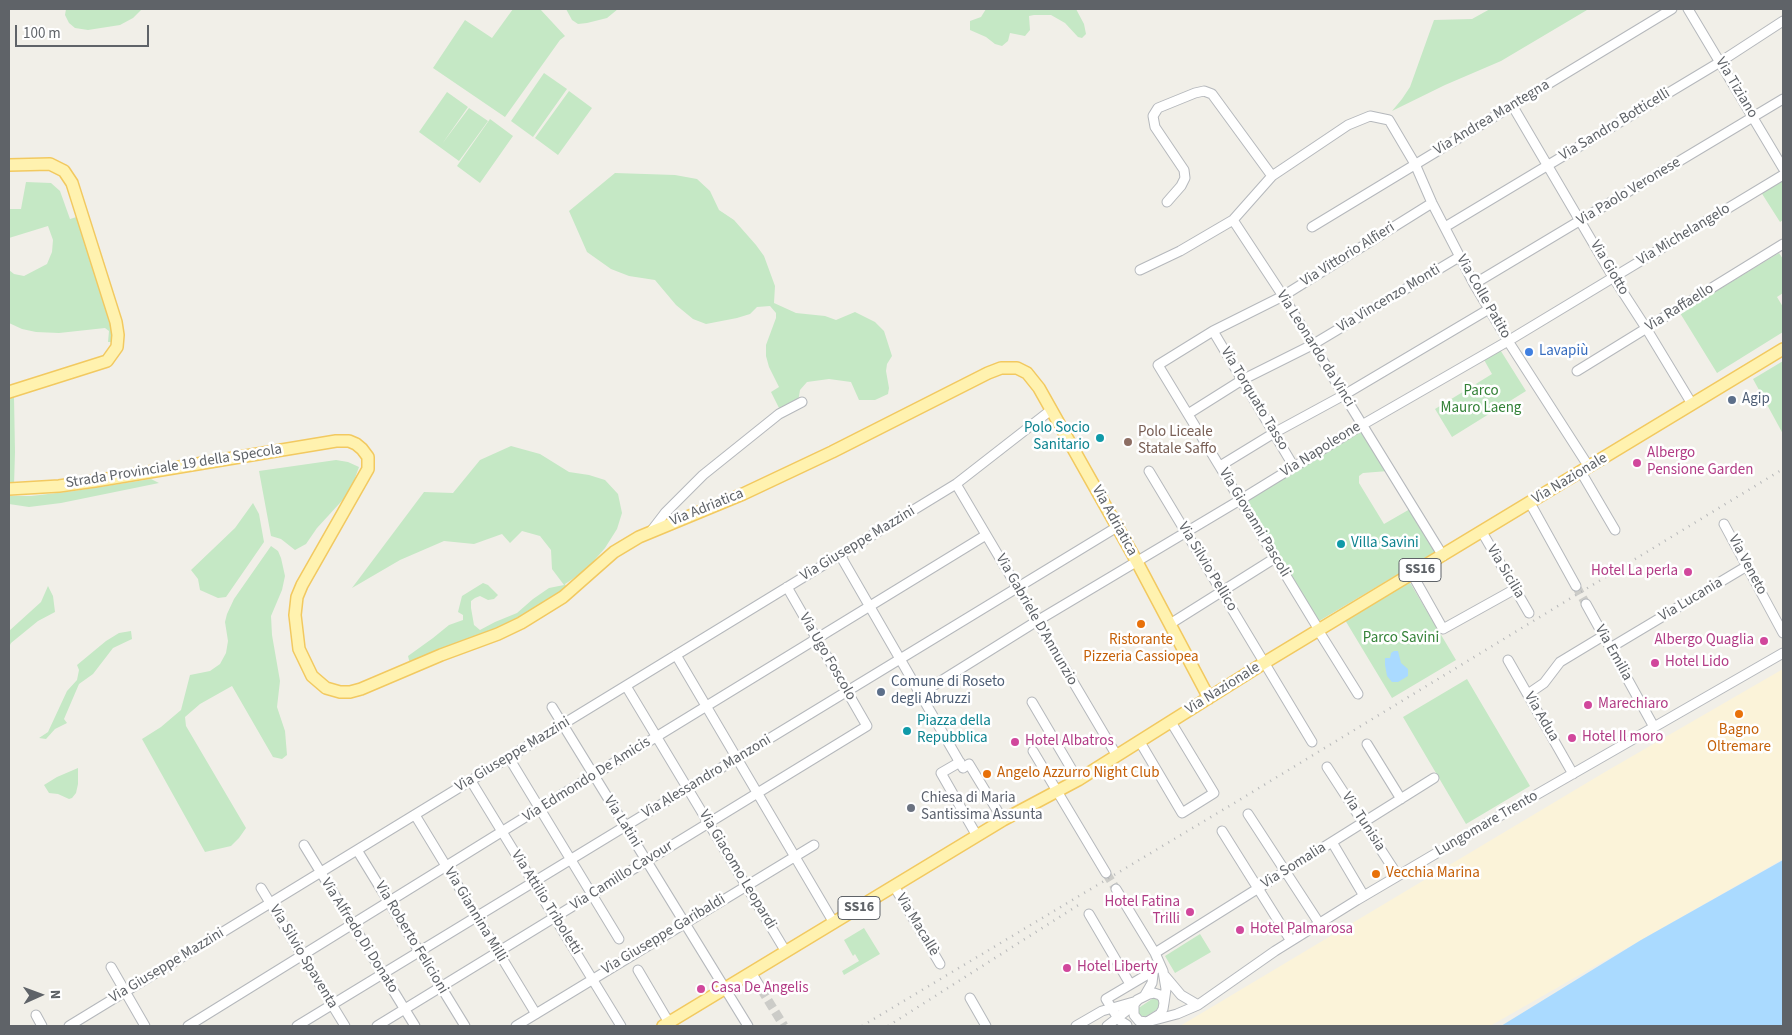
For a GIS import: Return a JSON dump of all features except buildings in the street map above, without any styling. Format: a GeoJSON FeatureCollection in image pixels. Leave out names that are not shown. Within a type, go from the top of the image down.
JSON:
{"type":"FeatureCollection","features":[{"type":"Feature","properties":{"kind":"main road"},"geometry":{"type":"LineString","coordinates":[[9,165],[50,164],[64,171],[72,183],[116,322],[118,335],[117,347],[107,361],[9,392]]}},
{"type":"Feature","properties":{"kind":"main road","name":"Via Nazionale"},"geometry":{"type":"LineString","coordinates":[[667,1025],[1003,820],[1078,780],[1264,663],[1783,349]]}},
{"type":"Feature","properties":{"kind":"main road","name":"Via Adriatica"},"geometry":{"type":"LineString","coordinates":[[339,441],[354,443],[362,449],[368,459],[368,469],[302,585],[297,597],[295,615],[297,644],[308,670],[318,683],[332,690],[344,692],[357,690],[420,663],[511,628],[563,597],[624,545],[652,530],[734,498],[824,456],[997,370],[1014,367],[1024,371],[1035,382],[1118,527],[1210,698]]}},
{"type":"Feature","properties":{"kind":"main road","name":"Strada Provinciale 19 della Specola"},"geometry":{"type":"LineString","coordinates":[[9,489],[59,486],[95,481],[339,441]]}},
{"type":"Feature","properties":{"kind":"street","name":"Via Andrea Mantegna"},"geometry":{"type":"LineString","coordinates":[[1312,226],[1672,9]]}},
{"type":"Feature","properties":{"kind":"street","name":"Via Tiziano"},"geometry":{"type":"LineString","coordinates":[[1688,9],[1783,168]]}},
{"type":"Feature","properties":{"kind":"street","name":"Via Sandro Botticelli"},"geometry":{"type":"LineString","coordinates":[[1445,227],[1720,62],[1783,22]]}},
{"type":"Feature","properties":{"kind":"street"},"geometry":{"type":"LineString","coordinates":[[1140,270],[1180,251],[1233,220],[1272,176],[1212,94],[1204,91],[1158,108],[1153,116],[1155,127],[1184,170],[1185,178],[1181,186],[1167,202]]}},
{"type":"Feature","properties":{"kind":"street","name":"Via Paolo Veronese"},"geometry":{"type":"LineString","coordinates":[[1474,284],[1783,99]]}},
{"type":"Feature","properties":{"kind":"street","name":"Via Giotto"},"geometry":{"type":"LineString","coordinates":[[1512,105],[1613,277],[1692,404]]}},
{"type":"Feature","properties":{"kind":"street","name":"Via Colle Patito"},"geometry":{"type":"LineString","coordinates":[[1272,176],[1348,125],[1370,116],[1388,120],[1415,164],[1459,257],[1585,470],[1614,530]]}},
{"type":"Feature","properties":{"kind":"street","name":"Via Michelangelo"},"geometry":{"type":"LineString","coordinates":[[1508,341],[1783,175]]}},
{"type":"Feature","properties":{"kind":"street","name":"Via Vittorio Alfieri"},"geometry":{"type":"LineString","coordinates":[[1158,365],[1213,331],[1282,296],[1432,203]]}},
{"type":"Feature","properties":{"kind":"street","name":"Via Leonardo da Vinci"},"geometry":{"type":"LineString","coordinates":[[1233,220],[1443,556]]}},
{"type":"Feature","properties":{"kind":"street","name":"Via Raffaello"},"geometry":{"type":"LineString","coordinates":[[1577,371],[1783,244]]}},
{"type":"Feature","properties":{"kind":"street","name":"Via Vincenzo Monti"},"geometry":{"type":"LineString","coordinates":[[1188,414],[1242,380],[1312,345],[1459,257]]}},
{"type":"Feature","properties":{"kind":"street"},"geometry":{"type":"LineString","coordinates":[[1220,466],[1489,309]]}},
{"type":"Feature","properties":{"kind":"street","name":"Via Torquato Tasso"},"geometry":{"type":"LineString","coordinates":[[1213,331],[1294,467]]}},
{"type":"Feature","properties":{"kind":"street","name":"Via Napoleone"},"geometry":{"type":"LineString","coordinates":[[1137,562],[1362,425],[1508,341]]}},
{"type":"Feature","properties":{"kind":"street","name":"Via Giovanni Pascoli"},"geometry":{"type":"LineString","coordinates":[[1158,365],[1358,694]]}},
{"type":"Feature","properties":{"kind":"street"},"geometry":{"type":"LineString","coordinates":[[652,530],[665,513],[703,475],[779,414],[802,402]]}},
{"type":"Feature","properties":{"kind":"street","name":"Via Giuseppe Mazzini"},"geometry":{"type":"LineString","coordinates":[[69,1026],[956,484],[1051,410]]}},
{"type":"Feature","properties":{"kind":"street","name":"Via Silvio Pellico"},"geometry":{"type":"LineString","coordinates":[[1149,471],[1312,742]]}},
{"type":"Feature","properties":{"kind":"street","name":"Via Gabriele D'Annunzio"},"geometry":{"type":"LineString","coordinates":[[956,484],[1116,756]]}},
{"type":"Feature","properties":{"kind":"street"},"geometry":{"type":"LineString","coordinates":[[1530,503],[1576,586]]}},
{"type":"Feature","properties":{"kind":"street","name":"Via Veneto"},"geometry":{"type":"LineString","coordinates":[[1724,524],[1783,633]]}},
{"type":"Feature","properties":{"kind":"street","name":"Via Alessandro Manzoni"},"geometry":{"type":"LineString","coordinates":[[297,1026],[1118,527]]}},
{"type":"Feature","properties":{"kind":"street","name":"Via Sicilia"},"geometry":{"type":"LineString","coordinates":[[1482,532],[1529,613]]}},
{"type":"Feature","properties":{"kind":"street","name":"Via Edmondo De Amicis"},"geometry":{"type":"LineString","coordinates":[[188,1026],[986,535]]}},
{"type":"Feature","properties":{"kind":"street"},"geometry":{"type":"LineString","coordinates":[[840,555],[962,765]]}},
{"type":"Feature","properties":{"kind":"street"},"geometry":{"type":"LineString","coordinates":[[1170,624],[1275,558]]}},
{"type":"Feature","properties":{"kind":"street"},"geometry":{"type":"LineString","coordinates":[[920,694],[1037,621],[1137,562]]}},
{"type":"Feature","properties":{"kind":"street","name":"Via Lucania"},"geometry":{"type":"LineString","coordinates":[[1610,648],[1747,566]]}},
{"type":"Feature","properties":{"kind":"street"},"geometry":{"type":"LineString","coordinates":[[1412,574],[1443,629],[1515,589]]}},
{"type":"Feature","properties":{"kind":"street","name":"Via Ugo Foscolo"},"geometry":{"type":"LineString","coordinates":[[787,587],[867,726]]}},
{"type":"Feature","properties":{"kind":"street","name":"Via Emilia"},"geometry":{"type":"LineString","coordinates":[[1586,604],[1654,727]]}},
{"type":"Feature","properties":{"kind":"street"},"geometry":{"type":"LineString","coordinates":[[1528,694],[1544,683],[1560,662],[1604,636]]}},
{"type":"Feature","properties":{"kind":"street","name":"Lungomare Trento"},"geometry":{"type":"LineString","coordinates":[[1122,1023],[1146,1022],[1177,1014],[1198,1005],[1319,923],[1783,653]]}},
{"type":"Feature","properties":{"kind":"street"},"geometry":{"type":"LineString","coordinates":[[676,655],[834,923]]}},
{"type":"Feature","properties":{"kind":"street","name":"Via Adua"},"geometry":{"type":"LineString","coordinates":[[1508,660],[1573,774]]}},
{"type":"Feature","properties":{"kind":"street","name":"Via Giacomo Leopardi"},"geometry":{"type":"LineString","coordinates":[[626,686],[786,952]]}},
{"type":"Feature","properties":{"kind":"street"},"geometry":{"type":"LineString","coordinates":[[1032,702],[1078,780]]}},
{"type":"Feature","properties":{"kind":"street","name":"Via Latini"},"geometry":{"type":"LineString","coordinates":[[552,706],[748,1026]]}},
{"type":"Feature","properties":{"kind":"street"},"geometry":{"type":"LineString","coordinates":[[1140,742],[1182,813],[1214,793],[1171,722]]}},
{"type":"Feature","properties":{"kind":"street","name":"Via Camillo Cavour"},"geometry":{"type":"LineString","coordinates":[[377,1026],[867,726]]}},
{"type":"Feature","properties":{"kind":"street"},"geometry":{"type":"LineString","coordinates":[[1367,744],[1401,799]]}},
{"type":"Feature","properties":{"kind":"street"},"geometry":{"type":"LineString","coordinates":[[1033,751],[1106,873]]}},
{"type":"Feature","properties":{"kind":"street"},"geometry":{"type":"LineString","coordinates":[[509,758],[620,939]]}},
{"type":"Feature","properties":{"kind":"street"},"geometry":{"type":"LineString","coordinates":[[977,836],[940,774],[969,764],[1003,820]]}},
{"type":"Feature","properties":{"kind":"street","name":"Via Tunisia"},"geometry":{"type":"LineString","coordinates":[[1328,767],[1398,876]]}},
{"type":"Feature","properties":{"kind":"street","name":"Via Somalia"},"geometry":{"type":"LineString","coordinates":[[1153,951],[1434,778]]}},
{"type":"Feature","properties":{"kind":"street","name":"Via Attilio Triboletti"},"geometry":{"type":"LineString","coordinates":[[471,780],[622,1026]]}},
{"type":"Feature","properties":{"kind":"street"},"geometry":{"type":"LineString","coordinates":[[1248,814],[1319,923]]}},
{"type":"Feature","properties":{"kind":"street","name":"Via Giannina Milli"},"geometry":{"type":"LineString","coordinates":[[414,815],[536,1014]]}},
{"type":"Feature","properties":{"kind":"street"},"geometry":{"type":"LineString","coordinates":[[1222,831],[1292,940]]}},
{"type":"Feature","properties":{"kind":"street"},"geometry":{"type":"LineString","coordinates":[[1332,842],[1364,896]]}},
{"type":"Feature","properties":{"kind":"street","name":"Via Giuseppe Garibaldi"},"geometry":{"type":"LineString","coordinates":[[516,1026],[814,844]]}},
{"type":"Feature","properties":{"kind":"street","name":"Via Alfredo Di Donato"},"geometry":{"type":"LineString","coordinates":[[304,845],[414,1026]]}},
{"type":"Feature","properties":{"kind":"street","name":"Via Roberto Felicioni"},"geometry":{"type":"LineString","coordinates":[[358,850],[465,1026]]}},
{"type":"Feature","properties":{"kind":"street","name":"Via Macallè"},"geometry":{"type":"LineString","coordinates":[[894,886],[940,964]]}},
{"type":"Feature","properties":{"kind":"street","name":"Via Silvio Spaventa"},"geometry":{"type":"LineString","coordinates":[[261,888],[345,1026]]}},
{"type":"Feature","properties":{"kind":"street"},"geometry":{"type":"LineString","coordinates":[[1116,889],[1153,951],[1160,972],[1163,998],[1160,1014],[1146,1022],[1139,1021],[1133,1012],[1138,1001]]}},
{"type":"Feature","properties":{"kind":"street"},"geometry":{"type":"LineString","coordinates":[[1090,914],[1130,984]]}},
{"type":"Feature","properties":{"kind":"street"},"geometry":{"type":"LineString","coordinates":[[111,967],[145,1026]]}},
{"type":"Feature","properties":{"kind":"street"},"geometry":{"type":"LineString","coordinates":[[638,970],[667,1025]]}},
{"type":"Feature","properties":{"kind":"street"},"geometry":{"type":"LineString","coordinates":[[751,972],[760,987]]}},
{"type":"Feature","properties":{"kind":"street"},"geometry":{"type":"LineString","coordinates":[[1122,1023],[1107,1001],[1108,997],[1130,984],[1160,972]]}},
{"type":"Feature","properties":{"kind":"street"},"geometry":{"type":"LineString","coordinates":[[1160,972],[1181,995],[1198,1005]]}},
{"type":"Feature","properties":{"kind":"street"},"geometry":{"type":"LineString","coordinates":[[1107,1026],[1122,1023],[1160,972]]}},
{"type":"Feature","properties":{"kind":"street"},"geometry":{"type":"LineString","coordinates":[[1076,1026],[1102,1011],[1138,1001],[1151,993],[1163,998],[1198,1005]]}},
{"type":"Feature","properties":{"kind":"street"},"geometry":{"type":"LineString","coordinates":[[970,998],[986,1026]]}},
{"type":"Feature","properties":{"kind":"street"},"geometry":{"type":"LineString","coordinates":[[36,1016],[42,1026]]}},
{"type":"Feature","properties":{"kind":"green space"},"geometry":{"type":"Polygon","coordinates":[[[66,9],[142,9],[133,18],[120,25],[88,30],[75,28],[69,23],[65,15],[66,9]]]}},
{"type":"Feature","properties":{"kind":"green space"},"geometry":{"type":"Polygon","coordinates":[[[513,9],[540,9],[565,36],[560,40],[505,117],[433,68],[465,20],[492,38],[513,9]]]}},
{"type":"Feature","properties":{"kind":"green space"},"geometry":{"type":"Polygon","coordinates":[[[566,9],[618,9],[607,18],[578,24],[572,20],[566,9]]]}},
{"type":"Feature","properties":{"kind":"green space"},"geometry":{"type":"Polygon","coordinates":[[[986,9],[1076,9],[1084,24],[1086,34],[1082,38],[1078,37],[1065,23],[1051,15],[1034,15],[1029,16],[1030,30],[1025,36],[1010,33],[1008,41],[1002,46],[970,30],[970,21],[981,17],[986,9]]]}},
{"type":"Feature","properties":{"kind":"green space"},"geometry":{"type":"Polygon","coordinates":[[[1490,9],[1587,10],[1501,61],[1445,85],[1392,111],[1410,87],[1434,20],[1472,19],[1490,9]]]}},
{"type":"Feature","properties":{"kind":"green space"},"geometry":{"type":"Polygon","coordinates":[[[544,73],[567,89],[533,137],[511,121],[544,73]]]}},
{"type":"Feature","properties":{"kind":"green space"},"geometry":{"type":"Polygon","coordinates":[[[569,91],[592,108],[558,155],[535,138],[569,91]]]}},
{"type":"Feature","properties":{"kind":"green space"},"geometry":{"type":"Polygon","coordinates":[[[447,92],[468,107],[442,144],[469,108],[488,121],[459,161],[419,132],[447,92]]]}},
{"type":"Feature","properties":{"kind":"green space"},"geometry":{"type":"Polygon","coordinates":[[[490,119],[513,136],[480,183],[457,166],[490,119]]]}},
{"type":"Feature","properties":{"kind":"green space"},"geometry":{"type":"Polygon","coordinates":[[[615,173],[675,175],[697,179],[710,191],[719,210],[734,220],[764,256],[775,286],[774,303],[796,313],[825,316],[836,320],[855,312],[875,322],[884,331],[892,356],[887,364],[886,371],[889,388],[888,394],[875,400],[859,400],[851,382],[829,379],[807,382],[800,390],[798,402],[780,410],[771,392],[779,387],[766,356],[766,345],[776,318],[776,313],[770,306],[757,307],[750,314],[737,318],[706,324],[693,319],[676,305],[655,280],[629,276],[611,269],[587,252],[569,211],[615,173]]]}},
{"type":"Feature","properties":{"kind":"green space"},"geometry":{"type":"Polygon","coordinates":[[[1783,176],[1783,220],[1780,222],[1759,189],[1783,176]]]}},
{"type":"Feature","properties":{"kind":"green space"},"geometry":{"type":"Polygon","coordinates":[[[26,182],[51,183],[60,191],[70,219],[80,216],[113,317],[116,342],[108,342],[109,331],[105,328],[59,333],[36,332],[22,329],[9,323],[9,270],[14,274],[24,276],[47,264],[52,252],[53,240],[48,226],[9,238],[9,209],[21,209],[26,182]]]}},
{"type":"Feature","properties":{"kind":"green space"},"geometry":{"type":"Polygon","coordinates":[[[1779,253],[1783,259],[1783,293],[1777,297],[1783,307],[1783,332],[1717,373],[1680,313],[1779,253]]]}},
{"type":"Feature","properties":{"kind":"green space","name":"Parco Mauro Laeng"},"geometry":{"type":"Polygon","coordinates":[[[1499,348],[1526,391],[1452,437],[1435,409],[1492,374],[1483,358],[1499,348]]]}},
{"type":"Feature","properties":{"kind":"green space"},"geometry":{"type":"Polygon","coordinates":[[[1783,361],[1783,434],[1753,379],[1783,361]]]}},
{"type":"Feature","properties":{"kind":"green space"},"geometry":{"type":"Polygon","coordinates":[[[14,397],[14,486],[9,485],[9,398],[14,397]]]}},
{"type":"Feature","properties":{"kind":"green space"},"geometry":{"type":"Polygon","coordinates":[[[1362,429],[1388,471],[1363,473],[1359,476],[1359,483],[1384,524],[1410,509],[1437,551],[1319,621],[1242,501],[1362,429]]]}},
{"type":"Feature","properties":{"kind":"green space"},"geometry":{"type":"Polygon","coordinates":[[[511,446],[540,454],[569,472],[605,480],[618,494],[622,513],[617,529],[605,548],[586,570],[565,584],[568,590],[530,617],[410,664],[408,656],[449,625],[463,620],[463,615],[458,612],[462,596],[483,583],[488,585],[498,595],[494,599],[488,600],[480,596],[471,601],[474,625],[480,630],[517,613],[549,588],[564,585],[552,569],[551,550],[540,536],[522,531],[510,543],[502,534],[474,544],[444,541],[400,560],[352,588],[424,492],[453,493],[480,460],[511,446]]]}},
{"type":"Feature","properties":{"kind":"green space"},"geometry":{"type":"Polygon","coordinates":[[[336,460],[348,462],[359,467],[350,492],[317,528],[306,544],[295,550],[281,539],[271,536],[259,471],[336,460]]]}},
{"type":"Feature","properties":{"kind":"green space"},"geometry":{"type":"Polygon","coordinates":[[[151,479],[159,483],[61,503],[29,507],[9,504],[9,496],[31,496],[74,491],[151,479]]]}},
{"type":"Feature","properties":{"kind":"green space"},"geometry":{"type":"Polygon","coordinates":[[[253,503],[259,514],[264,542],[226,597],[218,598],[200,590],[198,579],[191,570],[235,528],[253,503]]]}},
{"type":"Feature","properties":{"kind":"green space"},"geometry":{"type":"Polygon","coordinates":[[[271,546],[278,551],[285,576],[282,590],[271,616],[272,635],[280,681],[277,707],[285,731],[287,755],[282,759],[273,757],[232,686],[200,704],[185,717],[186,726],[246,828],[231,846],[205,852],[142,739],[161,727],[181,710],[190,675],[210,671],[220,664],[226,653],[228,641],[225,622],[227,614],[234,599],[271,546]]]}},
{"type":"Feature","properties":{"kind":"green space","name":"Parco Savini"},"geometry":{"type":"Polygon","coordinates":[[[1409,581],[1456,660],[1392,698],[1345,620],[1409,581]]]}},
{"type":"Feature","properties":{"kind":"green space"},"geometry":{"type":"Polygon","coordinates":[[[48,586],[53,596],[55,612],[38,621],[11,643],[9,647],[9,631],[41,602],[48,586]]]}},
{"type":"Feature","properties":{"kind":"green space"},"geometry":{"type":"Polygon","coordinates":[[[131,631],[132,639],[113,648],[93,674],[79,684],[64,719],[67,723],[55,729],[46,739],[39,738],[48,732],[67,691],[77,680],[79,670],[77,665],[106,641],[119,633],[131,631]]]}},
{"type":"Feature","properties":{"kind":"green space"},"geometry":{"type":"Polygon","coordinates":[[[1467,679],[1530,786],[1466,824],[1403,717],[1467,679]]]}},
{"type":"Feature","properties":{"kind":"green space"},"geometry":{"type":"Polygon","coordinates":[[[78,768],[78,784],[76,793],[72,798],[69,799],[58,794],[49,793],[44,785],[78,768]]]}},
{"type":"Feature","properties":{"kind":"green space"},"geometry":{"type":"Polygon","coordinates":[[[864,928],[880,954],[844,975],[842,971],[859,961],[855,954],[853,956],[844,940],[864,928]]]}},
{"type":"Feature","properties":{"kind":"green space"},"geometry":{"type":"Polygon","coordinates":[[[1200,934],[1211,952],[1175,973],[1165,956],[1200,934]]]}},
{"type":"Feature","properties":{"kind":"green space"},"geometry":{"type":"Polygon","coordinates":[[[1152,999],[1159,1000],[1159,1008],[1145,1017],[1139,1017],[1137,1009],[1152,999]]]}},
{"type":"Feature","properties":{"kind":"sand"},"geometry":{"type":"Polygon","coordinates":[[[1783,669],[1783,859],[1490,1026],[1180,1026],[1605,772],[1783,669]]]}},
{"type":"Feature","properties":{"kind":"water"},"geometry":{"type":"Polygon","coordinates":[[[1398,651],[1401,663],[1408,669],[1408,676],[1398,682],[1392,682],[1387,676],[1385,665],[1385,658],[1390,658],[1391,653],[1398,651]]]}},
{"type":"Feature","properties":{"kind":"water"},"geometry":{"type":"Polygon","coordinates":[[[1783,860],[1783,1026],[1501,1026],[1641,940],[1783,860]]]}},
{"type":"Feature","properties":{"kind":"tunnel"},"geometry":{"type":"LineString","coordinates":[[1576,586],[1586,604]]}},
{"type":"Feature","properties":{"kind":"tunnel"},"geometry":{"type":"LineString","coordinates":[[1106,873],[1116,889]]}},
{"type":"Feature","properties":{"kind":"tunnel"},"geometry":{"type":"LineString","coordinates":[[761,989],[784,1026]]}},
{"type":"Feature","properties":{"kind":"railway"},"geometry":{"type":"LineString","coordinates":[[862,1026],[1236,802],[1783,469]]}},
{"type":"Feature","properties":{"kind":"railway"},"geometry":{"type":"LineString","coordinates":[[888,1026],[1080,904]]}},
{"type":"Feature","properties":{"kind":"place","name":"Lavapiù"},"geometry":{"type":"Point","coordinates":[1529,352]}},
{"type":"Feature","properties":{"kind":"place","name":"Agip"},"geometry":{"type":"Point","coordinates":[1732,400]}},
{"type":"Feature","properties":{"kind":"place","name":"Polo Socio Sanitario"},"geometry":{"type":"Point","coordinates":[1100,438]}},
{"type":"Feature","properties":{"kind":"place","name":"Polo Liceale Statale Saffo"},"geometry":{"type":"Point","coordinates":[1128,442]}},
{"type":"Feature","properties":{"kind":"place","name":"Albergo Pensione Garden"},"geometry":{"type":"Point","coordinates":[1637,463]}},
{"type":"Feature","properties":{"kind":"place","name":"Villa Savini"},"geometry":{"type":"Point","coordinates":[1341,544]}},
{"type":"Feature","properties":{"kind":"place","name":"Hotel La perla"},"geometry":{"type":"Point","coordinates":[1688,572]}},
{"type":"Feature","properties":{"kind":"place","name":"Ristorante Pizzeria Cassiopea"},"geometry":{"type":"Point","coordinates":[1141,624]}},
{"type":"Feature","properties":{"kind":"place","name":"Albergo Quaglia"},"geometry":{"type":"Point","coordinates":[1764,641]}},
{"type":"Feature","properties":{"kind":"place","name":"Hotel Lido"},"geometry":{"type":"Point","coordinates":[1655,663]}},
{"type":"Feature","properties":{"kind":"place","name":"Comune di Roseto degli Abruzzi"},"geometry":{"type":"Point","coordinates":[881,692]}},
{"type":"Feature","properties":{"kind":"place","name":"Marechiaro"},"geometry":{"type":"Point","coordinates":[1588,705]}},
{"type":"Feature","properties":{"kind":"place","name":"Bagno Oltremare"},"geometry":{"type":"Point","coordinates":[1739,714]}},
{"type":"Feature","properties":{"kind":"place","name":"Piazza della Repubblica"},"geometry":{"type":"Point","coordinates":[907,731]}},
{"type":"Feature","properties":{"kind":"place","name":"Hotel Il moro"},"geometry":{"type":"Point","coordinates":[1572,738]}},
{"type":"Feature","properties":{"kind":"place","name":"Hotel Albatros"},"geometry":{"type":"Point","coordinates":[1015,742]}},
{"type":"Feature","properties":{"kind":"place","name":"Angelo Azzurro Night Club"},"geometry":{"type":"Point","coordinates":[987,774]}},
{"type":"Feature","properties":{"kind":"place","name":"Chiesa di Maria Santissima Assunta"},"geometry":{"type":"Point","coordinates":[911,808]}},
{"type":"Feature","properties":{"kind":"place","name":"Vecchia Marina"},"geometry":{"type":"Point","coordinates":[1376,874]}},
{"type":"Feature","properties":{"kind":"place","name":"Hotel Fatina Trilli"},"geometry":{"type":"Point","coordinates":[1190,912]}},
{"type":"Feature","properties":{"kind":"place","name":"Hotel Palmarosa"},"geometry":{"type":"Point","coordinates":[1240,930]}},
{"type":"Feature","properties":{"kind":"place","name":"Hotel Liberty"},"geometry":{"type":"Point","coordinates":[1067,968]}},
{"type":"Feature","properties":{"kind":"place","name":"Casa De Angelis"},"geometry":{"type":"Point","coordinates":[701,989]}}]}
